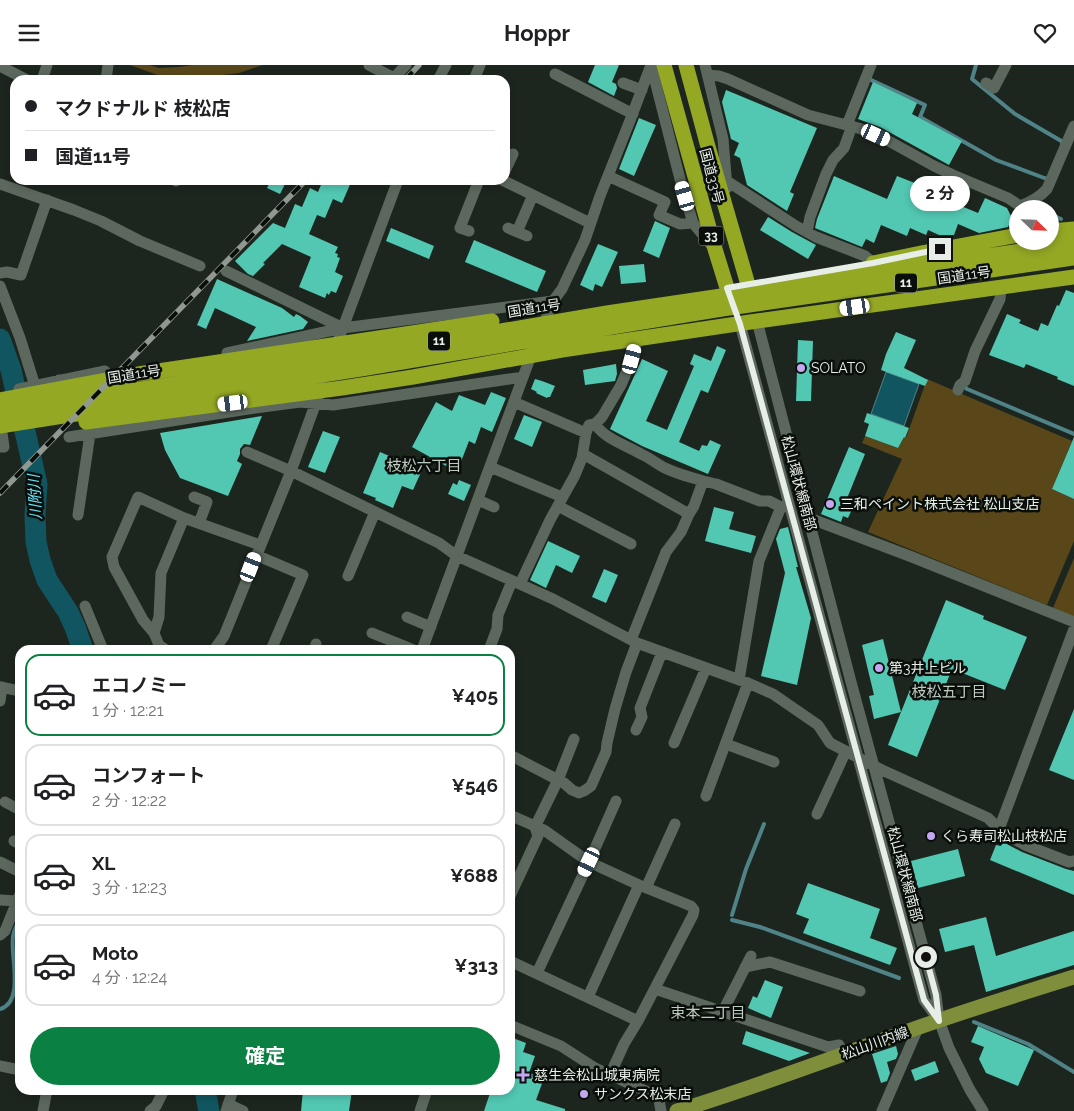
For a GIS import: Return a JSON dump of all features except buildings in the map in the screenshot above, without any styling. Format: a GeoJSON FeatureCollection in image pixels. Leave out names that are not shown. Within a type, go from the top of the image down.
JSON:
{"type":"FeatureCollection","features":[{"type":"Feature","properties":{"kind":"highway","name":"国道33号"},"geometry":{"type":"LineString","coordinates":[[664,65],[715,249],[740,324]]}},
{"type":"Feature","properties":{"kind":"highway","name":"国道33号"},"geometry":{"type":"LineString","coordinates":[[686,65],[757,321]]}},
{"type":"Feature","properties":{"kind":"highway"},"geometry":{"type":"LineString","coordinates":[[1059,230],[1074,229]]}},
{"type":"Feature","properties":{"kind":"highway","name":"国道11号"},"geometry":{"type":"LineString","coordinates":[[727,288],[873,263],[1009,237]]}},
{"type":"Feature","properties":{"kind":"highway","name":"国道11号"},"geometry":{"type":"LineString","coordinates":[[0,411],[340,358],[598,314],[1074,243]]}},
{"type":"Feature","properties":{"kind":"highway","name":"国道11号"},"geometry":{"type":"LineString","coordinates":[[0,426],[694,314],[1074,258]]}},
{"type":"Feature","properties":{"kind":"highway","name":"国道11号"},"geometry":{"type":"LineString","coordinates":[[740,324],[1074,277]]}},
{"type":"Feature","properties":{"kind":"highway","name":"11"},"geometry":{"type":"LineString","coordinates":[[2,395],[290,352],[548,310],[616,305],[727,288]]}},
{"type":"Feature","properties":{"kind":"highway","name":"11"},"geometry":{"type":"LineString","coordinates":[[0,435],[342,388],[562,351],[740,324]]}},
{"type":"Feature","properties":{"kind":"main road","name":"松山川内線"},"geometry":{"type":"LineString","coordinates":[[677,1111],[704,1107],[918,1028],[1074,977]]}},
{"type":"Feature","properties":{"kind":"street"},"geometry":{"type":"LineString","coordinates":[[369,65],[386,75]]}},
{"type":"Feature","properties":{"kind":"street"},"geometry":{"type":"LineString","coordinates":[[397,75],[406,65]]}},
{"type":"Feature","properties":{"kind":"street"},"geometry":{"type":"LineString","coordinates":[[424,645],[523,377],[525,357],[548,310],[562,289],[585,240],[651,65]]}},
{"type":"Feature","properties":{"kind":"street"},"geometry":{"type":"LineString","coordinates":[[651,65],[693,223],[715,249]]}},
{"type":"Feature","properties":{"kind":"street"},"geometry":{"type":"LineString","coordinates":[[807,232],[810,217],[826,174],[833,160],[844,148],[871,65]]}},
{"type":"Feature","properties":{"kind":"street"},"geometry":{"type":"LineString","coordinates":[[986,83],[994,88],[1006,65]]}},
{"type":"Feature","properties":{"kind":"street"},"geometry":{"type":"LineString","coordinates":[[0,66],[17,75]]}},
{"type":"Feature","properties":{"kind":"street"},"geometry":{"type":"LineString","coordinates":[[706,70],[808,115],[850,126],[881,137],[934,166],[1011,200]]}},
{"type":"Feature","properties":{"kind":"street"},"geometry":{"type":"LineString","coordinates":[[706,70],[723,139],[727,181],[727,213]]}},
{"type":"Feature","properties":{"kind":"street"},"geometry":{"type":"LineString","coordinates":[[555,74],[633,114]]}},
{"type":"Feature","properties":{"kind":"street"},"geometry":{"type":"LineString","coordinates":[[624,83],[642,90]]}},
{"type":"Feature","properties":{"kind":"street"},"geometry":{"type":"LineString","coordinates":[[1034,200],[1047,189],[1074,126]]}},
{"type":"Feature","properties":{"kind":"street"},"geometry":{"type":"LineString","coordinates":[[510,160],[513,154]]}},
{"type":"Feature","properties":{"kind":"street"},"geometry":{"type":"LineString","coordinates":[[608,176],[664,202],[659,215],[680,224],[693,223]]}},
{"type":"Feature","properties":{"kind":"street"},"geometry":{"type":"LineString","coordinates":[[727,181],[807,232],[865,256],[873,263]]}},
{"type":"Feature","properties":{"kind":"street"},"geometry":{"type":"LineString","coordinates":[[0,184],[101,221],[140,241],[200,266]]}},
{"type":"Feature","properties":{"kind":"street"},"geometry":{"type":"LineString","coordinates":[[510,184],[590,223]]}},
{"type":"Feature","properties":{"kind":"street"},"geometry":{"type":"LineString","coordinates":[[218,645],[224,636],[291,471],[396,185]]}},
{"type":"Feature","properties":{"kind":"street"},"geometry":{"type":"LineString","coordinates":[[469,231],[460,228],[477,185]]}},
{"type":"Feature","properties":{"kind":"street"},"geometry":{"type":"LineString","coordinates":[[517,232],[533,195]]}},
{"type":"Feature","properties":{"kind":"street"},"geometry":{"type":"LineString","coordinates":[[0,273],[7,272],[21,275],[47,200]]}},
{"type":"Feature","properties":{"kind":"street"},"geometry":{"type":"LineString","coordinates":[[226,271],[342,328]]}},
{"type":"Feature","properties":{"kind":"street"},"geometry":{"type":"LineString","coordinates":[[0,286],[20,338],[33,386]]}},
{"type":"Feature","properties":{"kind":"street"},"geometry":{"type":"LineString","coordinates":[[958,390],[965,381],[975,351],[1000,299],[1001,287]]}},
{"type":"Feature","properties":{"kind":"street"},"geometry":{"type":"LineString","coordinates":[[134,369],[238,352],[342,328],[548,310]]}},
{"type":"Feature","properties":{"kind":"street"},"geometry":{"type":"LineString","coordinates":[[548,310],[562,351]]}},
{"type":"Feature","properties":{"kind":"street","name":"松山環状線南部"},"geometry":{"type":"LineString","coordinates":[[757,321],[936,995],[939,1021]]}},
{"type":"Feature","properties":{"kind":"street","name":"松山環状線南部"},"geometry":{"type":"LineString","coordinates":[[740,324],[785,506],[858,758],[924,1000],[939,1021]]}},
{"type":"Feature","properties":{"kind":"street"},"geometry":{"type":"LineString","coordinates":[[491,645],[497,629],[498,615],[576,475],[583,455],[589,425],[595,424],[602,417],[621,385],[638,339]]}},
{"type":"Feature","properties":{"kind":"street"},"geometry":{"type":"LineString","coordinates":[[166,363],[173,421]]}},
{"type":"Feature","properties":{"kind":"street"},"geometry":{"type":"LineString","coordinates":[[2,395],[33,386],[105,371]]}},
{"type":"Feature","properties":{"kind":"street"},"geometry":{"type":"LineString","coordinates":[[69,437],[292,403],[333,405],[523,377]]}},
{"type":"Feature","properties":{"kind":"street"},"geometry":{"type":"LineString","coordinates":[[59,380],[90,382],[128,396],[149,398],[170,396]]}},
{"type":"Feature","properties":{"kind":"street"},"geometry":{"type":"LineString","coordinates":[[514,402],[586,433]]}},
{"type":"Feature","properties":{"kind":"street"},"geometry":{"type":"LineString","coordinates":[[0,419],[4,447],[0,447]]}},
{"type":"Feature","properties":{"kind":"street"},"geometry":{"type":"LineString","coordinates":[[595,424],[609,438],[641,453],[666,468],[703,481],[716,483],[760,501],[769,501],[785,506],[759,561],[743,682],[726,744],[706,795]]}},
{"type":"Feature","properties":{"kind":"street"},"geometry":{"type":"LineString","coordinates":[[78,515],[90,433]]}},
{"type":"Feature","properties":{"kind":"street"},"geometry":{"type":"LineString","coordinates":[[248,452],[440,543],[458,556],[553,599],[634,642],[773,694],[818,725],[830,743],[874,766],[988,818],[1003,833],[1025,845],[1069,862],[1074,861]]}},
{"type":"Feature","properties":{"kind":"street"},"geometry":{"type":"LineString","coordinates":[[583,455],[689,515]]}},
{"type":"Feature","properties":{"kind":"street"},"geometry":{"type":"LineString","coordinates":[[490,467],[560,501],[631,544]]}},
{"type":"Feature","properties":{"kind":"street"},"geometry":{"type":"LineString","coordinates":[[515,758],[579,793],[591,785],[606,752],[615,709],[634,642],[666,553],[681,532],[694,507],[703,481]]}},
{"type":"Feature","properties":{"kind":"street"},"geometry":{"type":"LineString","coordinates":[[160,645],[154,633],[143,620],[114,567],[112,557],[138,497],[258,550],[303,575],[273,645]]}},
{"type":"Feature","properties":{"kind":"street"},"geometry":{"type":"LineString","coordinates":[[194,497],[207,502],[198,523]]}},
{"type":"Feature","properties":{"kind":"street"},"geometry":{"type":"LineString","coordinates":[[478,500],[494,507]]}},
{"type":"Feature","properties":{"kind":"street"},"geometry":{"type":"LineString","coordinates":[[353,573],[375,512]]}},
{"type":"Feature","properties":{"kind":"street"},"geometry":{"type":"LineString","coordinates":[[154,633],[159,617],[161,573],[184,518]]}},
{"type":"Feature","properties":{"kind":"street"},"geometry":{"type":"LineString","coordinates":[[809,518],[1074,622]]}},
{"type":"Feature","properties":{"kind":"street"},"geometry":{"type":"LineString","coordinates":[[85,606],[101,645]]}},
{"type":"Feature","properties":{"kind":"street"},"geometry":{"type":"LineString","coordinates":[[407,617],[431,627]]}},
{"type":"Feature","properties":{"kind":"street"},"geometry":{"type":"LineString","coordinates":[[999,829],[1074,629]]}},
{"type":"Feature","properties":{"kind":"street"},"geometry":{"type":"LineString","coordinates":[[372,633],[402,645]]}},
{"type":"Feature","properties":{"kind":"street"},"geometry":{"type":"LineString","coordinates":[[636,730],[642,717],[640,708],[662,653]]}},
{"type":"Feature","properties":{"kind":"street"},"geometry":{"type":"LineString","coordinates":[[674,743],[673,729],[706,668]]}},
{"type":"Feature","properties":{"kind":"street"},"geometry":{"type":"LineString","coordinates":[[0,701],[1,687],[15,690]]}},
{"type":"Feature","properties":{"kind":"street"},"geometry":{"type":"LineString","coordinates":[[515,885],[538,836],[535,827],[558,780],[563,750],[574,739]]}},
{"type":"Feature","properties":{"kind":"street"},"geometry":{"type":"LineString","coordinates":[[726,744],[774,762]]}},
{"type":"Feature","properties":{"kind":"street"},"geometry":{"type":"LineString","coordinates":[[816,814],[846,751]]}},
{"type":"Feature","properties":{"kind":"street"},"geometry":{"type":"LineString","coordinates":[[537,973],[616,801]]}},
{"type":"Feature","properties":{"kind":"street"},"geometry":{"type":"LineString","coordinates":[[5,802],[15,807]]}},
{"type":"Feature","properties":{"kind":"street"},"geometry":{"type":"LineString","coordinates":[[515,817],[544,831],[589,862],[642,887],[691,906],[694,910],[694,915],[656,989],[624,1044],[610,1075]]}},
{"type":"Feature","properties":{"kind":"street"},"geometry":{"type":"LineString","coordinates":[[588,997],[675,824]]}},
{"type":"Feature","properties":{"kind":"street"},"geometry":{"type":"LineString","coordinates":[[0,862],[15,870]]}},
{"type":"Feature","properties":{"kind":"street"},"geometry":{"type":"LineString","coordinates":[[0,900],[15,899]]}},
{"type":"Feature","properties":{"kind":"street"},"geometry":{"type":"LineString","coordinates":[[0,935],[6,931],[15,909]]}},
{"type":"Feature","properties":{"kind":"street"},"geometry":{"type":"LineString","coordinates":[[723,1011],[751,956]]}},
{"type":"Feature","properties":{"kind":"street"},"geometry":{"type":"LineString","coordinates":[[745,967],[770,962],[860,991]]}},
{"type":"Feature","properties":{"kind":"street"},"geometry":{"type":"LineString","coordinates":[[515,963],[638,1021]]}},
{"type":"Feature","properties":{"kind":"street"},"geometry":{"type":"LineString","coordinates":[[656,989],[828,1047],[839,1045],[844,1055]]}},
{"type":"Feature","properties":{"kind":"street"},"geometry":{"type":"LineString","coordinates":[[939,1021],[958,1067],[983,1111]]}},
{"type":"Feature","properties":{"kind":"street"},"geometry":{"type":"LineString","coordinates":[[515,1027],[561,1046],[595,1068],[650,1093],[659,1100],[661,1111]]}},
{"type":"Feature","properties":{"kind":"street"},"geometry":{"type":"LineString","coordinates":[[882,1111],[918,1028]]}},
{"type":"Feature","properties":{"kind":"street"},"geometry":{"type":"LineString","coordinates":[[0,1066],[15,1069]]}},
{"type":"Feature","properties":{"kind":"street"},"geometry":{"type":"LineString","coordinates":[[43,1111],[46,1095]]}},
{"type":"Feature","properties":{"kind":"street"},"geometry":{"type":"LineString","coordinates":[[150,1111],[156,1106],[162,1095]]}},
{"type":"Feature","properties":{"kind":"street"},"geometry":{"type":"LineString","coordinates":[[231,1095],[227,1108],[244,1111]]}},
{"type":"Feature","properties":{"kind":"street"},"geometry":{"type":"LineString","coordinates":[[420,1111],[424,1095]]}},
{"type":"Feature","properties":{"kind":"shaded area"},"geometry":{"type":"Polygon","coordinates":[[[130,65],[149,65],[159,68],[193,65],[263,65],[239,73],[223,75],[158,75],[130,65]]]}},
{"type":"Feature","properties":{"kind":"shaded area"},"geometry":{"type":"Polygon","coordinates":[[[927,379],[1072,441],[1052,489],[1074,499],[1074,541],[1047,605],[868,532],[902,459],[862,443],[865,436],[898,448],[904,437],[906,438],[927,379]]]}},
{"type":"Feature","properties":{"kind":"shaded area"},"geometry":{"type":"Polygon","coordinates":[[[1074,558],[1074,617],[1053,608],[1074,558]]]}},
{"type":"Feature","properties":{"kind":"shaded area","name":"慈生会松山城東病院"},"geometry":{"type":"Polygon","coordinates":[[[515,1037],[526,1043],[523,1052],[529,1073],[544,1078],[537,1100],[569,1111],[424,1111],[429,1095],[515,1095],[515,1037]]]}},
{"type":"Feature","properties":{"kind":"water"},"geometry":{"type":"Polygon","coordinates":[[[886,372],[919,384],[904,426],[871,414],[886,372]]]}},
{"type":"Feature","properties":{"kind":"waterway"},"geometry":{"type":"LineString","coordinates":[[976,65],[972,79],[1015,114],[1063,142],[1062,144]]}},
{"type":"Feature","properties":{"kind":"waterway"},"geometry":{"type":"LineString","coordinates":[[870,76],[869,79],[925,105],[920,117],[996,160],[1047,178]]}},
{"type":"Feature","properties":{"kind":"waterway","name":"川附川"},"geometry":{"type":"LineString","coordinates":[[0,339],[11,370],[37,484],[36,542],[40,560],[47,580],[68,612],[81,645]]}},
{"type":"Feature","properties":{"kind":"waterway"},"geometry":{"type":"LineString","coordinates":[[965,387],[1074,434]]}},
{"type":"Feature","properties":{"kind":"waterway"},"geometry":{"type":"LineString","coordinates":[[732,915],[746,869],[764,824]]}},
{"type":"Feature","properties":{"kind":"waterway"},"geometry":{"type":"LineString","coordinates":[[732,920],[760,927],[899,978]]}},
{"type":"Feature","properties":{"kind":"waterway"},"geometry":{"type":"LineString","coordinates":[[15,930],[13,945],[15,977]]}},
{"type":"Feature","properties":{"kind":"waterway"},"geometry":{"type":"LineString","coordinates":[[0,1009],[8,1005],[12,997],[15,977]]}},
{"type":"Feature","properties":{"kind":"waterway"},"geometry":{"type":"LineString","coordinates":[[974,1022],[1028,1044],[1074,1072]]}},
{"type":"Feature","properties":{"kind":"waterway","name":"川附川"},"geometry":{"type":"LineString","coordinates":[[206,1095],[209,1111]]}},
{"type":"Feature","properties":{"kind":"railway"},"geometry":{"type":"LineString","coordinates":[[410,75],[419,65]]}},
{"type":"Feature","properties":{"kind":"railway"},"geometry":{"type":"LineString","coordinates":[[0,493],[301,185]]}},
{"type":"Feature","properties":{"kind":"place","name":"SOLATO"},"geometry":{"type":"Point","coordinates":[801,368]}},
{"type":"Feature","properties":{"kind":"place","name":"三和ペイント株式会社 松山支店"},"geometry":{"type":"Point","coordinates":[830,504]}},
{"type":"Feature","properties":{"kind":"place","name":"第3井上ビル"},"geometry":{"type":"Point","coordinates":[879,668]}},
{"type":"Feature","properties":{"kind":"place","name":"くら寿司松山枝松店"},"geometry":{"type":"Point","coordinates":[931,836]}},
{"type":"Feature","properties":{"kind":"place","name":"慈生会松山城東病院"},"geometry":{"type":"Point","coordinates":[523,1075]}},
{"type":"Feature","properties":{"kind":"place","name":"サンクス松末店"},"geometry":{"type":"Point","coordinates":[584,1094]}},
{"type":"Feature","properties":{"kind":"district","name":"枝松六丁目"},"geometry":{"type":"Point","coordinates":[424,466]}},
{"type":"Feature","properties":{"kind":"district","name":"枝松五丁目"},"geometry":{"type":"Point","coordinates":[949,692]}},
{"type":"Feature","properties":{"kind":"district","name":"束本二丁目"},"geometry":{"type":"Point","coordinates":[708,1013]}},
{"type":"Feature","properties":{"kind":"route"},"geometry":{"type":"LineString","coordinates":[[926,957],[936,995],[939,1021],[924,1000],[740,324],[727,288],[873,263],[940,249]]}}]}
